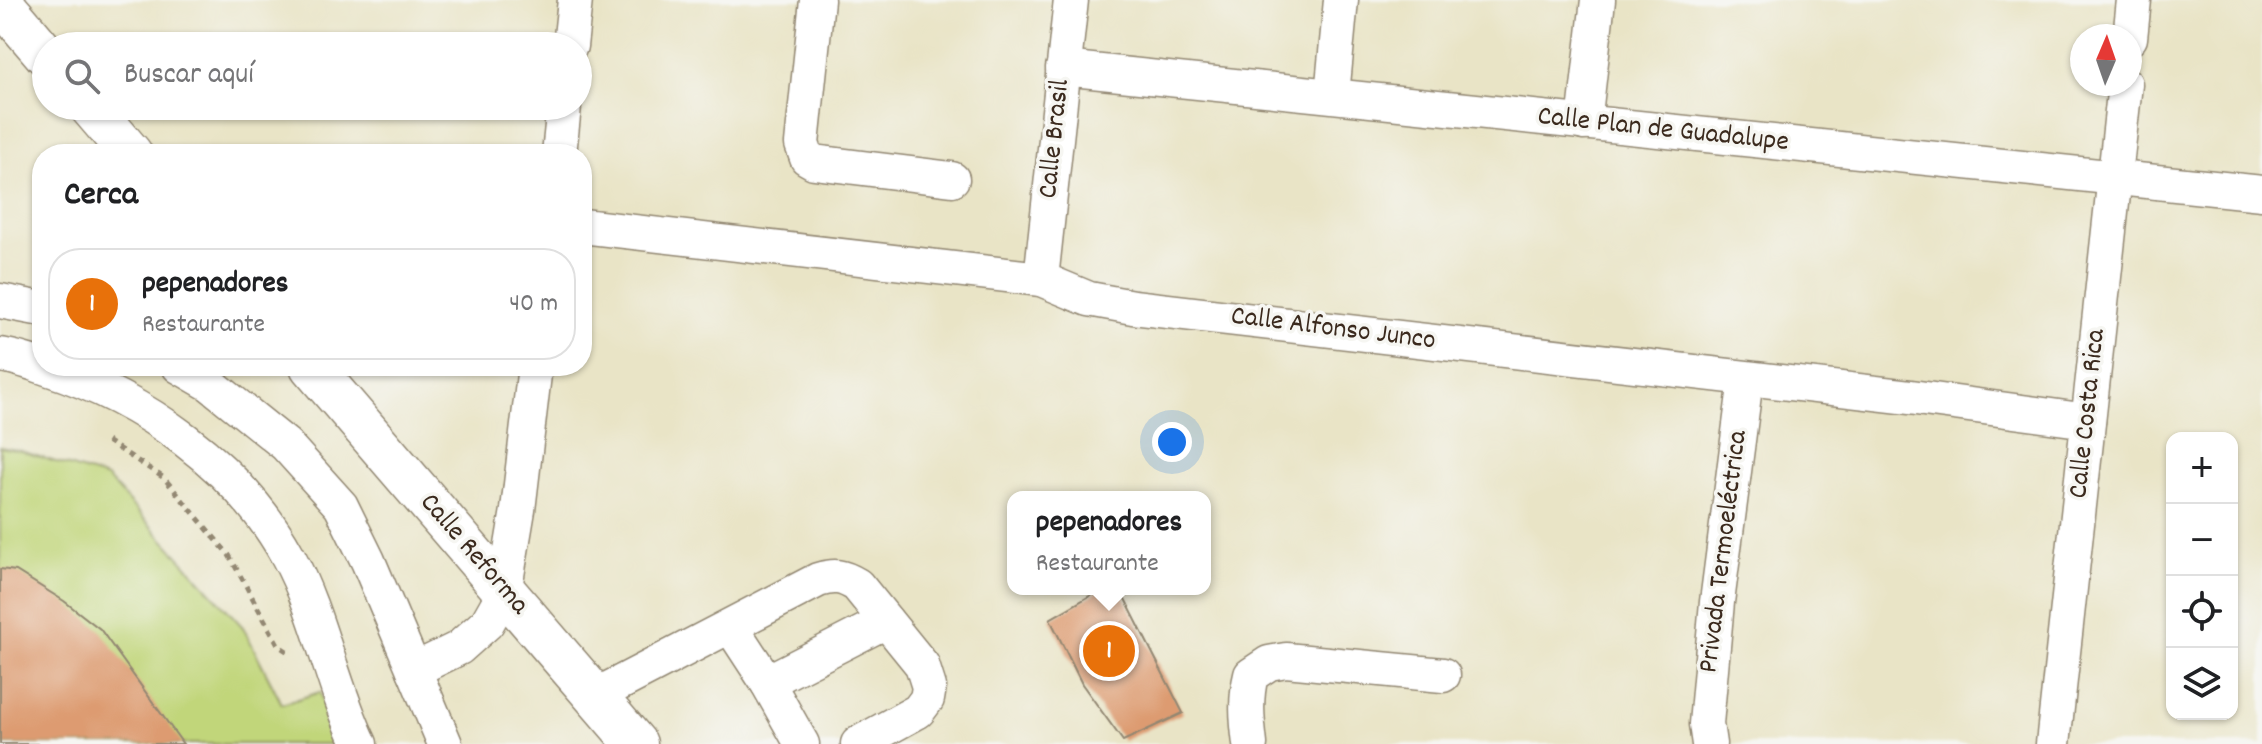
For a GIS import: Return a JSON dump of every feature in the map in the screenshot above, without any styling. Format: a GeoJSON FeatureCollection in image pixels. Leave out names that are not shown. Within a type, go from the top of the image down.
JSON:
{"type":"FeatureCollection","features":[{"type":"Feature","properties":{"kind":"main road"},"geometry":{"type":"LineString","coordinates":[[0,1],[32,39]]}},
{"type":"Feature","properties":{"kind":"main road"},"geometry":{"type":"LineString","coordinates":[[102,120],[122,144]]}},
{"type":"Feature","properties":{"kind":"main road","name":"Calle Reforma"},"geometry":{"type":"LineString","coordinates":[[320,376],[636,744]]}},
{"type":"Feature","properties":{"kind":"street"},"geometry":{"type":"LineString","coordinates":[[572,32],[575,0]]}},
{"type":"Feature","properties":{"kind":"street"},"geometry":{"type":"LineString","coordinates":[[817,0],[802,144],[807,158],[814,162],[952,179]]}},
{"type":"Feature","properties":{"kind":"street","name":"Calle Brasil"},"geometry":{"type":"LineString","coordinates":[[1041,279],[1071,0]]}},
{"type":"Feature","properties":{"kind":"street"},"geometry":{"type":"LineString","coordinates":[[1332,95],[1341,0]]}},
{"type":"Feature","properties":{"kind":"street"},"geometry":{"type":"LineString","coordinates":[[1584,123],[1598,0]]}},
{"type":"Feature","properties":{"kind":"street"},"geometry":{"type":"LineString","coordinates":[[2131,24],[2134,0]]}},
{"type":"Feature","properties":{"kind":"street","name":"Calle Plan de Guadalupe"},"geometry":{"type":"LineString","coordinates":[[1063,68],[2262,193]]}},
{"type":"Feature","properties":{"kind":"street","name":"Calle Costa Rica"},"geometry":{"type":"LineString","coordinates":[[2053,744],[2124,96]]}},
{"type":"Feature","properties":{"kind":"street"},"geometry":{"type":"LineString","coordinates":[[560,144],[563,120]]}},
{"type":"Feature","properties":{"kind":"street","name":"Calle Alfonso Junco"},"geometry":{"type":"LineString","coordinates":[[592,227],[1041,279],[1089,299],[1133,307],[2088,421]]}},
{"type":"Feature","properties":{"kind":"street"},"geometry":{"type":"LineString","coordinates":[[0,301],[32,307]]}},
{"type":"Feature","properties":{"kind":"street"},"geometry":{"type":"LineString","coordinates":[[0,355],[32,365]]}},
{"type":"Feature","properties":{"kind":"street"},"geometry":{"type":"LineString","coordinates":[[71,376],[141,410],[199,450],[247,496],[288,555],[322,634],[333,678],[360,744]]}},
{"type":"Feature","properties":{"kind":"street"},"geometry":{"type":"LineString","coordinates":[[196,376],[286,445],[341,506],[445,744]]}},
{"type":"Feature","properties":{"kind":"street"},"geometry":{"type":"LineString","coordinates":[[414,670],[459,648],[487,623],[504,593],[518,510],[534,376]]}},
{"type":"Feature","properties":{"kind":"street","name":"Privada Termoeléctrica"},"geometry":{"type":"LineString","coordinates":[[1703,737],[1746,379]]}},
{"type":"Feature","properties":{"kind":"street"},"geometry":{"type":"LineString","coordinates":[[595,696],[818,580],[843,576],[857,585],[922,665],[929,687],[927,699],[918,711],[858,744]]}},
{"type":"Feature","properties":{"kind":"street"},"geometry":{"type":"LineString","coordinates":[[767,682],[886,621]]}},
{"type":"Feature","properties":{"kind":"street"},"geometry":{"type":"LineString","coordinates":[[731,627],[802,744]]}},
{"type":"Feature","properties":{"kind":"street"},"geometry":{"type":"LineString","coordinates":[[1250,744],[1246,711],[1248,685],[1251,675],[1269,663],[1286,660],[1443,675]]}},
{"type":"Feature","properties":{"kind":"path"},"geometry":{"type":"LineString","coordinates":[[107,441],[164,478],[229,555],[279,646],[333,678]]}},
{"type":"Feature","properties":{"kind":"green space"},"geometry":{"type":"Polygon","coordinates":[[[0,447],[107,478],[243,627],[282,704],[320,692],[336,744],[0,744],[0,447]]]}},
{"type":"Feature","properties":{"kind":"building"},"geometry":{"type":"Polygon","coordinates":[[[0,569],[16,571],[64,601],[100,629],[183,744],[0,744],[0,569]]]}},
{"type":"Feature","properties":{"kind":"building"},"geometry":{"type":"Polygon","coordinates":[[[1092,595],[1123,595],[1183,713],[1123,741],[1082,684],[1050,619],[1092,595]]]}},
{"type":"Feature","properties":{"kind":"place","name":"pepenadores"},"geometry":{"type":"Point","coordinates":[1109,651]}}]}
